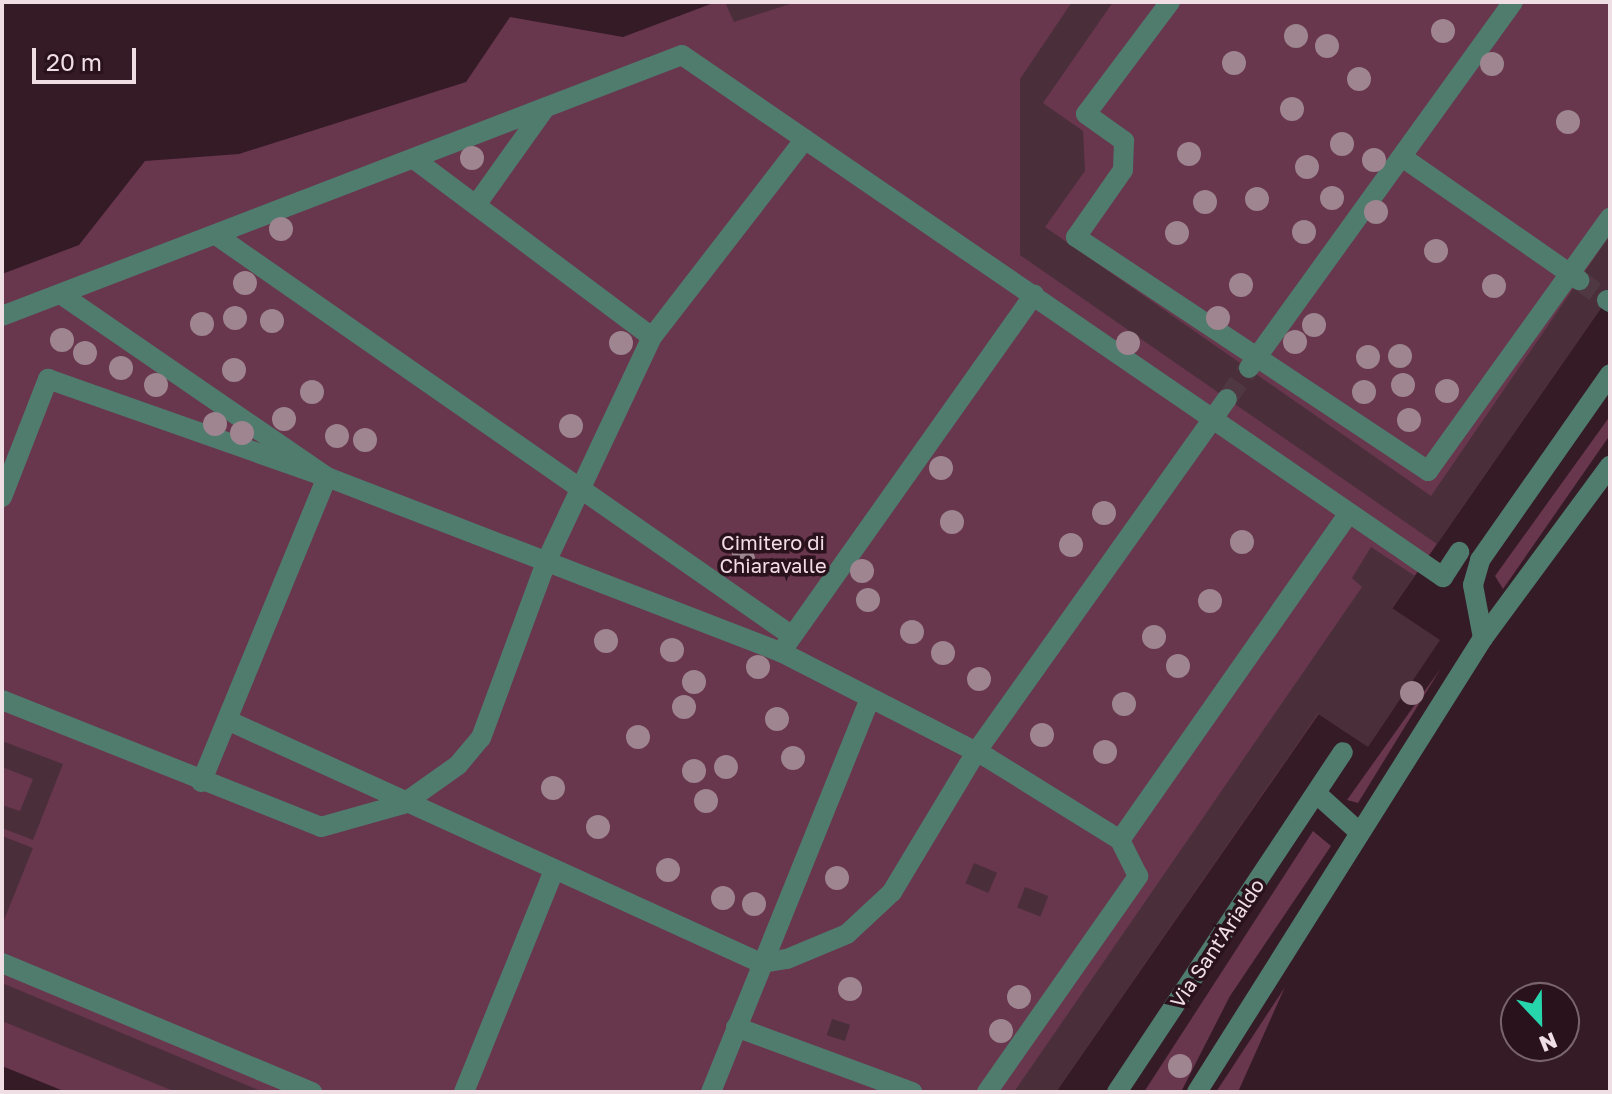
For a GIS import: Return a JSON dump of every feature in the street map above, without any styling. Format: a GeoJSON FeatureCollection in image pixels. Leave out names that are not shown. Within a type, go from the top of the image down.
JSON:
{"type":"FeatureCollection","features":[{"type":"Feature","properties":{"kind":"street"},"geometry":{"type":"LineString","coordinates":[[1170,2],[1086,114],[1124,141],[1123,170],[1076,237],[1253,363],[1428,471],[1576,277],[1610,218]]}},
{"type":"Feature","properties":{"kind":"street"},"geometry":{"type":"LineString","coordinates":[[1253,363],[1513,2]]}},
{"type":"Feature","properties":{"kind":"street"},"geometry":{"type":"LineString","coordinates":[[2,316],[682,55],[1443,577],[1459,552]]}},
{"type":"Feature","properties":{"kind":"street"},"geometry":{"type":"LineString","coordinates":[[476,205],[546,107]]}},
{"type":"Feature","properties":{"kind":"street"},"geometry":{"type":"LineString","coordinates":[[2,700],[201,782],[321,827],[403,804],[458,765],[481,738],[546,562],[652,337],[805,139]]}},
{"type":"Feature","properties":{"kind":"street"},"geometry":{"type":"LineString","coordinates":[[1402,157],[1576,277]]}},
{"type":"Feature","properties":{"kind":"street"},"geometry":{"type":"LineString","coordinates":[[414,159],[652,337]]}},
{"type":"Feature","properties":{"kind":"street"},"geometry":{"type":"LineString","coordinates":[[216,235],[580,489],[786,644],[870,698],[976,752],[1120,840],[1138,876],[987,1092]]}},
{"type":"Feature","properties":{"kind":"street"},"geometry":{"type":"LineString","coordinates":[[62,295],[327,477]]}},
{"type":"Feature","properties":{"kind":"street"},"geometry":{"type":"LineString","coordinates":[[786,644],[1034,295]]}},
{"type":"Feature","properties":{"kind":"street"},"geometry":{"type":"LineString","coordinates":[[1483,638],[1473,585],[1480,560],[1610,374]]}},
{"type":"Feature","properties":{"kind":"street"},"geometry":{"type":"LineString","coordinates":[[2,497],[48,379],[327,477],[546,562],[786,644]]}},
{"type":"Feature","properties":{"kind":"street"},"geometry":{"type":"LineString","coordinates":[[227,720],[403,804],[761,963],[847,934],[892,892],[976,752],[1227,399]]}},
{"type":"Feature","properties":{"kind":"street"},"geometry":{"type":"LineString","coordinates":[[1197,1092],[1358,831],[1483,638],[1610,466]]}},
{"type":"Feature","properties":{"kind":"street"},"geometry":{"type":"LineString","coordinates":[[201,782],[327,477]]}},
{"type":"Feature","properties":{"kind":"street"},"geometry":{"type":"LineString","coordinates":[[1120,840],[1349,513]]}},
{"type":"Feature","properties":{"kind":"street"},"geometry":{"type":"LineString","coordinates":[[711,1092],[870,698]]}},
{"type":"Feature","properties":{"kind":"street","name":"Via Sant'Arialdo"},"geometry":{"type":"LineString","coordinates":[[1117,1092],[1343,752]]}},
{"type":"Feature","properties":{"kind":"street"},"geometry":{"type":"LineString","coordinates":[[1317,794],[1358,831]]}},
{"type":"Feature","properties":{"kind":"street"},"geometry":{"type":"LineString","coordinates":[[464,1092],[554,870]]}},
{"type":"Feature","properties":{"kind":"street"},"geometry":{"type":"LineString","coordinates":[[2,963],[312,1092]]}},
{"type":"Feature","properties":{"kind":"street"},"geometry":{"type":"LineString","coordinates":[[736,1027],[912,1092]]}},
{"type":"Feature","properties":{"kind":"green space","name":"Cimitero di Chiaravalle"},"geometry":{"type":"Polygon","coordinates":[[[716,2],[1610,2],[1610,295],[1056,1092],[66,1092],[2,1066],[2,274],[79,245],[145,161],[239,154],[466,82],[510,17],[623,37],[716,2]]]}},
{"type":"Feature","properties":{"kind":"green space"},"geometry":{"type":"Polygon","coordinates":[[[1610,416],[1610,435],[1503,589],[1495,576],[1610,416]]]}},
{"type":"Feature","properties":{"kind":"green space"},"geometry":{"type":"Polygon","coordinates":[[[1441,668],[1358,803],[1347,800],[1441,668]]]}},
{"type":"Feature","properties":{"kind":"green space"},"geometry":{"type":"Polygon","coordinates":[[[1313,831],[1331,846],[1230,996],[1181,1092],[1144,1092],[1313,831]]]}},
{"type":"Feature","properties":{"kind":"green space"},"geometry":{"type":"Polygon","coordinates":[[[1285,987],[1238,1092],[1216,1092],[1285,987]]]}},
{"type":"Feature","properties":{"kind":"building"},"geometry":{"type":"Polygon","coordinates":[[[725,2],[796,2],[734,22],[725,2]]]}},
{"type":"Feature","properties":{"kind":"building"},"geometry":{"type":"Polygon","coordinates":[[[1072,2],[1113,2],[1043,103],[1083,131],[1085,171],[1045,227],[1431,496],[1610,235],[1610,295],[1437,544],[1020,255],[1020,79],[1072,2]]]}},
{"type":"Feature","properties":{"kind":"building"},"geometry":{"type":"Polygon","coordinates":[[[1371,547],[1415,576],[1392,608],[1440,640],[1368,747],[1318,714],[1056,1092],[1014,1092],[1362,587],[1352,578],[1371,547]]]}},
{"type":"Feature","properties":{"kind":"building"},"geometry":{"type":"Polygon","coordinates":[[[2,741],[63,764],[33,840],[2,828],[2,805],[20,811],[33,779],[2,767],[2,741]]]}},
{"type":"Feature","properties":{"kind":"building"},"geometry":{"type":"Polygon","coordinates":[[[2,836],[33,848],[2,925],[3,863],[2,836]]]}},
{"type":"Feature","properties":{"kind":"building"},"geometry":{"type":"Polygon","coordinates":[[[974,863],[997,873],[988,893],[965,883],[974,863]]]}},
{"type":"Feature","properties":{"kind":"building"},"geometry":{"type":"Polygon","coordinates":[[[1025,887],[1048,896],[1040,916],[1017,908],[1025,887]]]}},
{"type":"Feature","properties":{"kind":"building"},"geometry":{"type":"Polygon","coordinates":[[[2,983],[263,1092],[176,1092],[2,1021],[2,983]]]}},
{"type":"Feature","properties":{"kind":"building"},"geometry":{"type":"Polygon","coordinates":[[[832,1019],[850,1025],[845,1041],[827,1035],[832,1019]]]}},
{"type":"Feature","properties":{"kind":"tunnel"},"geometry":{"type":"LineString","coordinates":[[1579,280],[1607,300]]}},
{"type":"Feature","properties":{"kind":"tunnel"},"geometry":{"type":"LineString","coordinates":[[1227,399],[1249,368]]}}]}
